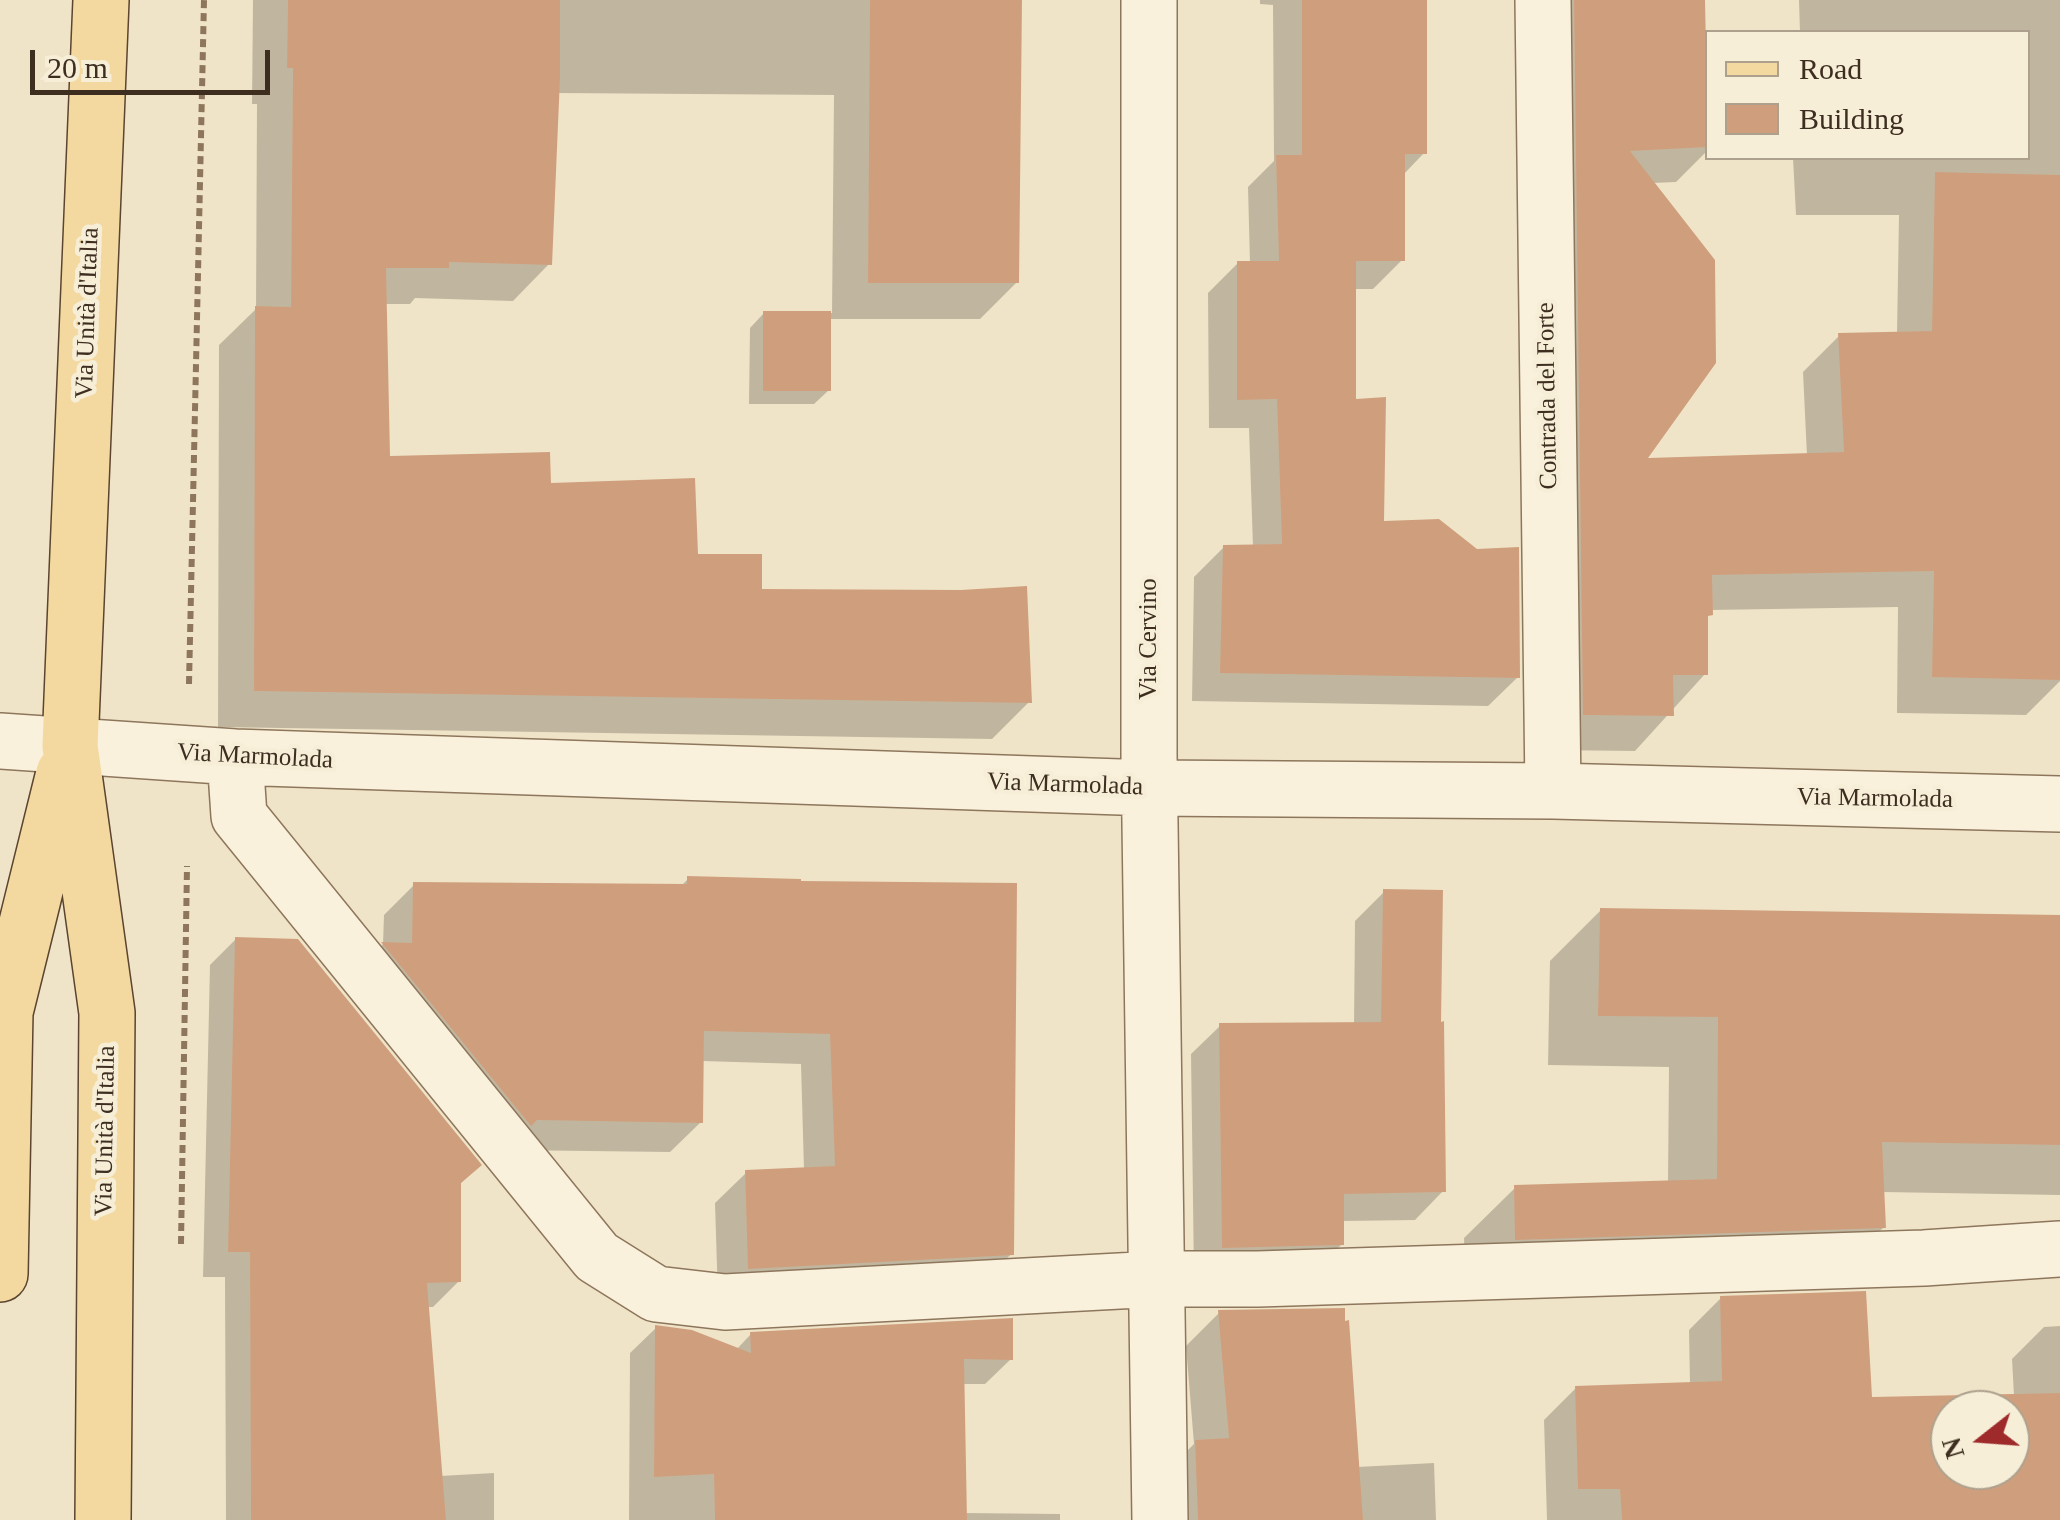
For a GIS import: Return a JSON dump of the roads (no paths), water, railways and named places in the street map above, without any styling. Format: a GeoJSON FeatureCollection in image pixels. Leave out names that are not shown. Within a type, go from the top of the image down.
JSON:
{"type":"FeatureCollection","features":[{"type":"Feature","properties":{"kind":"main road","name":"Via Unità d'Italia"},"geometry":{"type":"LineString","coordinates":[[101,0],[70,746],[107,1013],[102,1520]]}},
{"type":"Feature","properties":{"kind":"main road","name":"Via Unità d'Italia"},"geometry":{"type":"LineString","coordinates":[[0,1274],[5,1012],[70,746]]}},
{"type":"Feature","properties":{"kind":"street","name":"Via Cervino"},"geometry":{"type":"LineString","coordinates":[[1149,0],[1150,788],[1160,1520]]}},
{"type":"Feature","properties":{"kind":"street","name":"Contrada del Forte"},"geometry":{"type":"LineString","coordinates":[[1542,0],[1553,791]]}},
{"type":"Feature","properties":{"kind":"street","name":"Via Marmolada"},"geometry":{"type":"LineString","coordinates":[[0,741],[235,757],[1150,788],[1553,791],[2060,804]]}},
{"type":"Feature","properties":{"kind":"street"},"geometry":{"type":"LineString","coordinates":[[0,770],[70,746]]}},
{"type":"Feature","properties":{"kind":"street"},"geometry":{"type":"LineString","coordinates":[[235,757],[239,816],[598,1256],[656,1294],[725,1302],[1157,1279],[1278,1279],[1924,1258],[2060,1248]]}}]}
